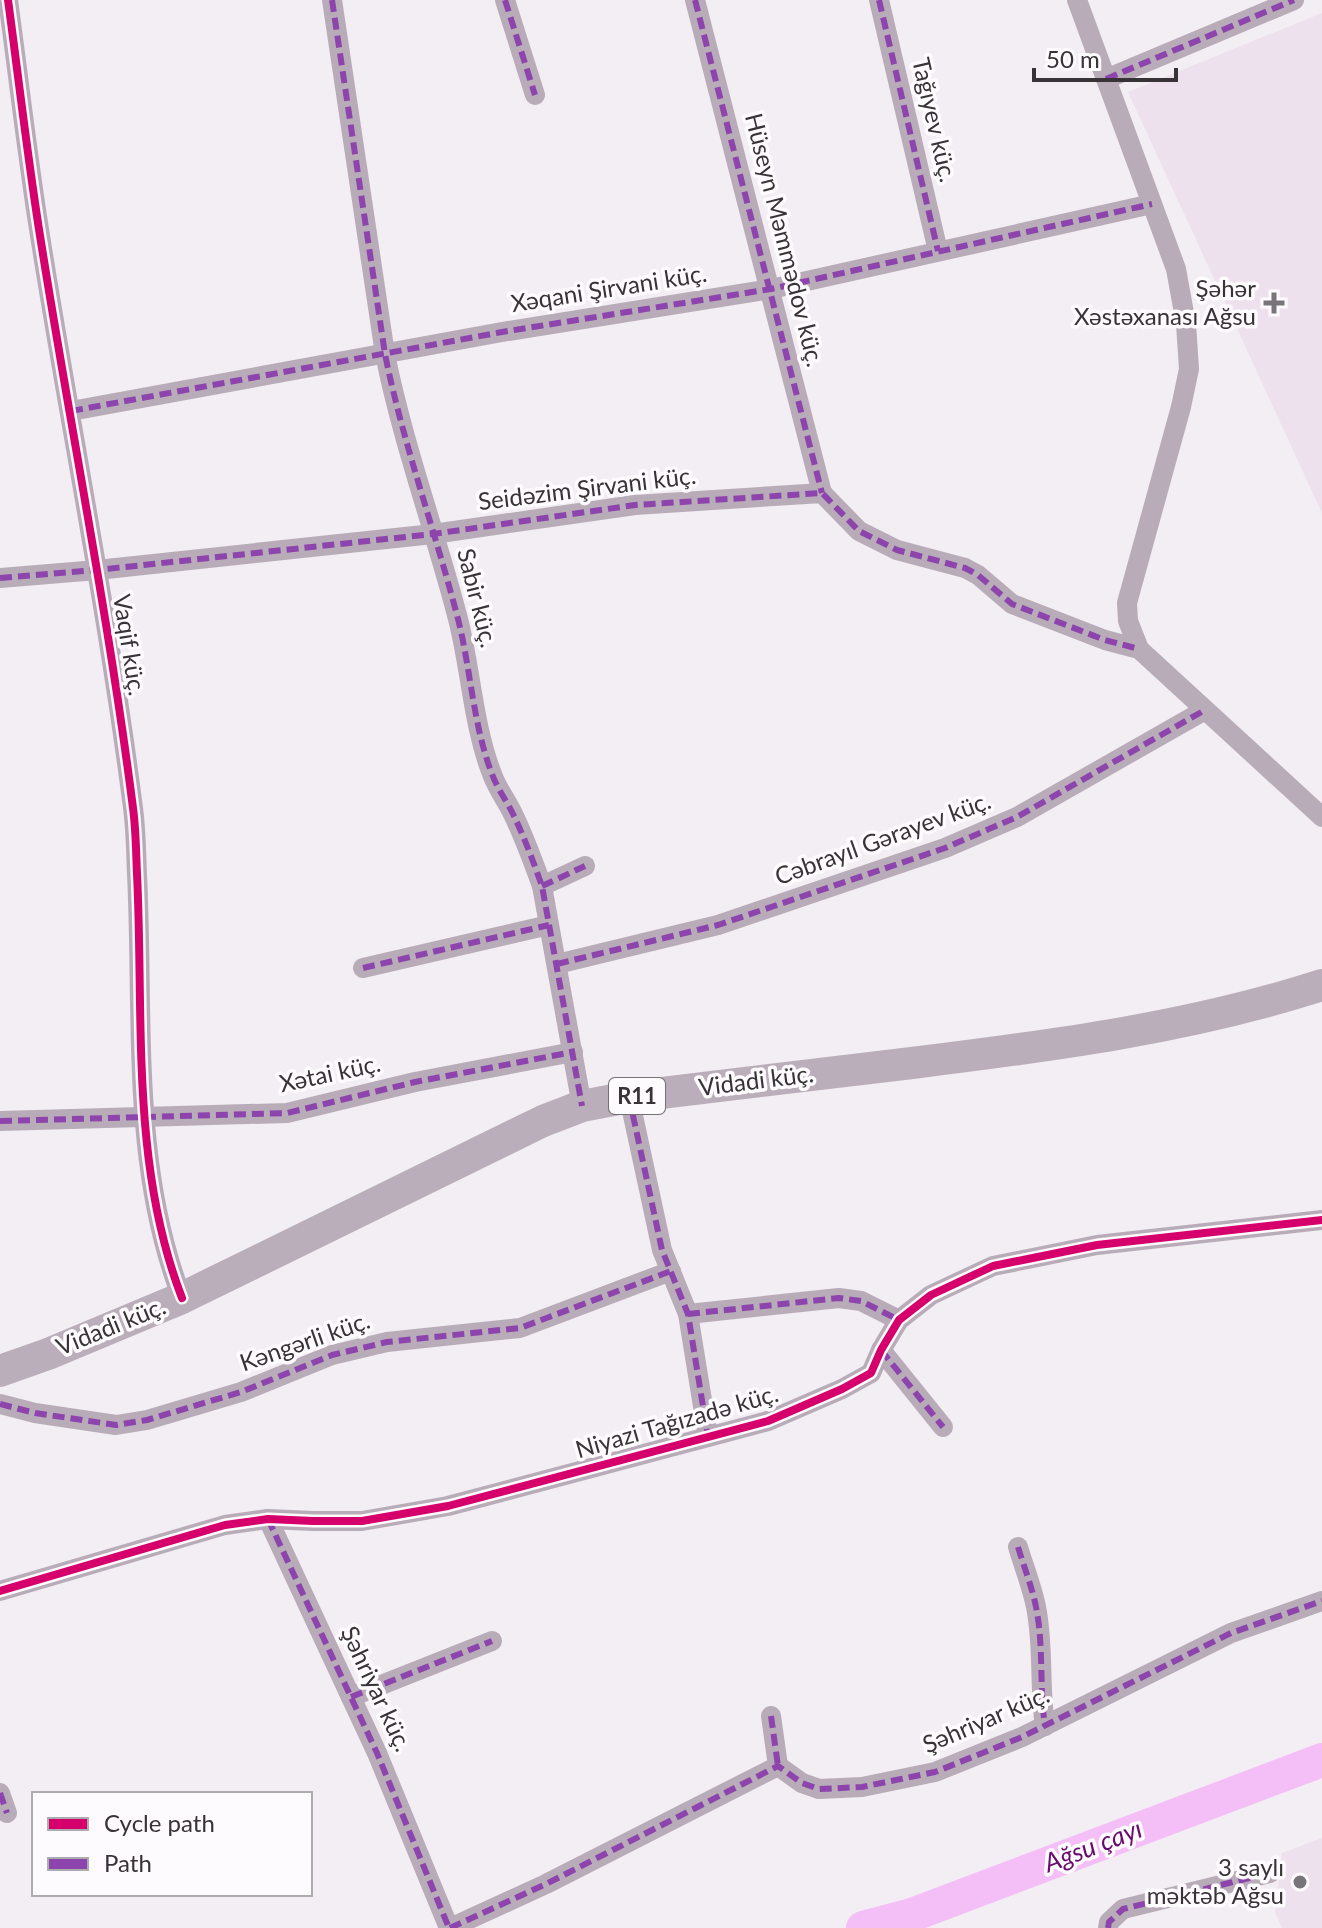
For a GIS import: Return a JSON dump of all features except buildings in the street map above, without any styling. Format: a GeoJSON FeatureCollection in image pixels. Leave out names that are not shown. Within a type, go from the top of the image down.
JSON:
{"type":"FeatureCollection","features":[{"type":"Feature","properties":{"kind":"main road","name":"Vidadi küç."},"geometry":{"type":"LineString","coordinates":[[0,1371],[182,1298],[543,1121],[582,1106],[629,1097],[1040,1046],[1166,1026],[1265,1003],[1322,985]]}},
{"type":"Feature","properties":{"kind":"street","name":"Vaqif küç."},"geometry":{"type":"LineString","coordinates":[[8,0],[41,240],[97,570],[133,812],[139,910],[144,1117],[155,1200],[173,1275],[182,1298]]}},
{"type":"Feature","properties":{"kind":"street","name":"Sabir küç."},"geometry":{"type":"LineString","coordinates":[[332,0],[385,354],[395,402],[459,625],[482,744],[493,777],[531,854],[542,886],[582,1106]]}},
{"type":"Feature","properties":{"kind":"street"},"geometry":{"type":"LineString","coordinates":[[505,0],[535,95]]}},
{"type":"Feature","properties":{"kind":"street","name":"Hüseyn Məmmədov küç."},"geometry":{"type":"LineString","coordinates":[[695,0],[822,493]]}},
{"type":"Feature","properties":{"kind":"street","name":"Tağıyev küç."},"geometry":{"type":"LineString","coordinates":[[879,0],[938,251]]}},
{"type":"Feature","properties":{"kind":"street"},"geometry":{"type":"LineString","coordinates":[[1077,0],[1176,269],[1186,324],[1189,369],[1127,603],[1128,621],[1139,649],[1322,817]]}},
{"type":"Feature","properties":{"kind":"street"},"geometry":{"type":"LineString","coordinates":[[1106,79],[1294,0]]}},
{"type":"Feature","properties":{"kind":"street","name":"Xəqani Şirvani küç."},"geometry":{"type":"LineString","coordinates":[[71,411],[502,332],[771,289],[1152,204]]}},
{"type":"Feature","properties":{"kind":"street"},"geometry":{"type":"LineString","coordinates":[[822,493],[859,531],[897,550],[965,568],[1012,604],[1105,640],[1139,649]]}},
{"type":"Feature","properties":{"kind":"street","name":"Seidəzim Şirvani küç."},"geometry":{"type":"LineString","coordinates":[[0,578],[433,534],[635,505],[822,493]]}},
{"type":"Feature","properties":{"kind":"street","name":"Cəbrayıl Gərayev küç."},"geometry":{"type":"LineString","coordinates":[[557,964],[718,925],[945,848],[1017,817],[1205,710]]}},
{"type":"Feature","properties":{"kind":"street"},"geometry":{"type":"LineString","coordinates":[[542,886],[585,866]]}},
{"type":"Feature","properties":{"kind":"street"},"geometry":{"type":"LineString","coordinates":[[363,968],[549,925]]}},
{"type":"Feature","properties":{"kind":"street","name":"Xətai küç."},"geometry":{"type":"LineString","coordinates":[[0,1121],[287,1113],[415,1082],[573,1052]]}},
{"type":"Feature","properties":{"kind":"street"},"geometry":{"type":"LineString","coordinates":[[629,1097],[662,1250],[688,1314],[708,1437]]}},
{"type":"Feature","properties":{"kind":"street","name":"Niyazi Tağızadə küç."},"geometry":{"type":"LineString","coordinates":[[0,1591],[225,1525],[268,1519],[362,1521],[448,1506],[768,1421],[871,1373],[899,1320],[931,1295],[993,1266],[1097,1245],[1322,1220]]}},
{"type":"Feature","properties":{"kind":"street","name":"Kəngərli küç."},"geometry":{"type":"LineString","coordinates":[[0,1404],[35,1413],[116,1425],[147,1420],[241,1392],[332,1355],[360,1348],[387,1342],[520,1328],[671,1271]]}},
{"type":"Feature","properties":{"kind":"street"},"geometry":{"type":"LineString","coordinates":[[688,1314],[839,1298],[861,1301],[899,1320]]}},
{"type":"Feature","properties":{"kind":"street"},"geometry":{"type":"LineString","coordinates":[[881,1350],[943,1427]]}},
{"type":"Feature","properties":{"kind":"street","name":"Şəhriyar küç."},"geometry":{"type":"LineString","coordinates":[[268,1519],[377,1753],[450,1928],[546,1884],[778,1766],[802,1783],[819,1789],[862,1787],[935,1772],[1022,1737],[1231,1633],[1322,1601]]}},
{"type":"Feature","properties":{"kind":"street"},"geometry":{"type":"LineString","coordinates":[[1018,1547],[1036,1607],[1045,1726]]}},
{"type":"Feature","properties":{"kind":"street"},"geometry":{"type":"LineString","coordinates":[[351,1697],[492,1641]]}},
{"type":"Feature","properties":{"kind":"street"},"geometry":{"type":"LineString","coordinates":[[771,1716],[778,1766]]}},
{"type":"Feature","properties":{"kind":"street"},"geometry":{"type":"LineString","coordinates":[[1108,1928],[1109,1922],[1123,1909],[1270,1873]]}},
{"type":"Feature","properties":{"kind":"shaded area","name":"Şəhər Xəstəxanası Ağsu"},"geometry":{"type":"Polygon","coordinates":[[[1322,13],[1322,513],[1128,92],[1322,13]]]}},
{"type":"Feature","properties":{"kind":"shaded area","name":"3 saylı məktəb Ağsu"},"geometry":{"type":"Polygon","coordinates":[[[1322,1838],[1322,1928],[1282,1928],[1275,1912],[1282,1853],[1322,1838]]]}},
{"type":"Feature","properties":{"kind":"waterway","name":"Ağsu çayı"},"geometry":{"type":"LineString","coordinates":[[863,1928],[912,1915],[1322,1760]]}},
{"type":"Feature","properties":{"kind":"marked path"},"geometry":{"type":"LineString","coordinates":[[332,0],[392,388],[458,619],[486,755],[542,886],[582,1106]]}},
{"type":"Feature","properties":{"kind":"marked path"},"geometry":{"type":"LineString","coordinates":[[505,0],[535,95]]}},
{"type":"Feature","properties":{"kind":"marked path"},"geometry":{"type":"LineString","coordinates":[[695,0],[822,493]]}},
{"type":"Feature","properties":{"kind":"marked path"},"geometry":{"type":"LineString","coordinates":[[879,0],[938,251]]}},
{"type":"Feature","properties":{"kind":"marked path"},"geometry":{"type":"LineString","coordinates":[[1106,79],[1294,0]]}},
{"type":"Feature","properties":{"kind":"marked path"},"geometry":{"type":"LineString","coordinates":[[71,411],[502,332],[771,289],[1152,204]]}},
{"type":"Feature","properties":{"kind":"marked path"},"geometry":{"type":"LineString","coordinates":[[0,578],[433,534],[635,505],[822,493],[859,531],[897,550],[965,568],[1012,604],[1105,640],[1139,649]]}},
{"type":"Feature","properties":{"kind":"marked path"},"geometry":{"type":"LineString","coordinates":[[557,964],[718,925],[945,848],[1017,817],[1205,710]]}},
{"type":"Feature","properties":{"kind":"marked path"},"geometry":{"type":"LineString","coordinates":[[542,886],[585,866]]}},
{"type":"Feature","properties":{"kind":"marked path"},"geometry":{"type":"LineString","coordinates":[[363,968],[549,925]]}},
{"type":"Feature","properties":{"kind":"marked path"},"geometry":{"type":"LineString","coordinates":[[0,1121],[287,1113],[415,1082],[573,1052]]}},
{"type":"Feature","properties":{"kind":"marked path"},"geometry":{"type":"LineString","coordinates":[[629,1097],[662,1250],[688,1314],[708,1437]]}},
{"type":"Feature","properties":{"kind":"marked path"},"geometry":{"type":"LineString","coordinates":[[0,1404],[35,1413],[116,1425],[147,1420],[241,1392],[332,1355],[387,1342],[520,1328],[671,1271]]}},
{"type":"Feature","properties":{"kind":"marked path"},"geometry":{"type":"LineString","coordinates":[[688,1314],[839,1298],[861,1301],[899,1320]]}},
{"type":"Feature","properties":{"kind":"marked path"},"geometry":{"type":"LineString","coordinates":[[881,1350],[943,1427]]}},
{"type":"Feature","properties":{"kind":"marked path"},"geometry":{"type":"LineString","coordinates":[[268,1519],[377,1753],[449,1928]]}},
{"type":"Feature","properties":{"kind":"marked path"},"geometry":{"type":"LineString","coordinates":[[1018,1547],[1038,1622],[1045,1726]]}},
{"type":"Feature","properties":{"kind":"marked path"},"geometry":{"type":"LineString","coordinates":[[450,1928],[546,1884],[778,1766],[802,1783],[819,1789],[862,1787],[935,1772],[1022,1737],[1231,1633],[1322,1601]]}},
{"type":"Feature","properties":{"kind":"marked path"},"geometry":{"type":"LineString","coordinates":[[351,1697],[492,1641]]}},
{"type":"Feature","properties":{"kind":"marked path"},"geometry":{"type":"LineString","coordinates":[[771,1716],[778,1766]]}},
{"type":"Feature","properties":{"kind":"marked path"},"geometry":{"type":"LineString","coordinates":[[0,1793],[7,1813]]}},
{"type":"Feature","properties":{"kind":"marked path"},"geometry":{"type":"LineString","coordinates":[[1108,1928],[1109,1922],[1123,1909],[1270,1873]]}},
{"type":"Feature","properties":{"kind":"cycle path"},"geometry":{"type":"LineString","coordinates":[[8,0],[36,212],[101,596],[133,808],[147,1142],[165,1247],[182,1298]]}},
{"type":"Feature","properties":{"kind":"cycle path"},"geometry":{"type":"LineString","coordinates":[[0,1591],[225,1525],[268,1519],[362,1521],[448,1506],[768,1421],[871,1373],[899,1320],[931,1295],[993,1266],[1097,1245],[1322,1220]]}},
{"type":"Feature","properties":{"kind":"place","name":"Şəhər Xəstəxanası Ağsu"},"geometry":{"type":"Point","coordinates":[1274,303]}},
{"type":"Feature","properties":{"kind":"place","name":"3 saylı məktəb Ağsu"},"geometry":{"type":"Point","coordinates":[1300,1882]}}]}
